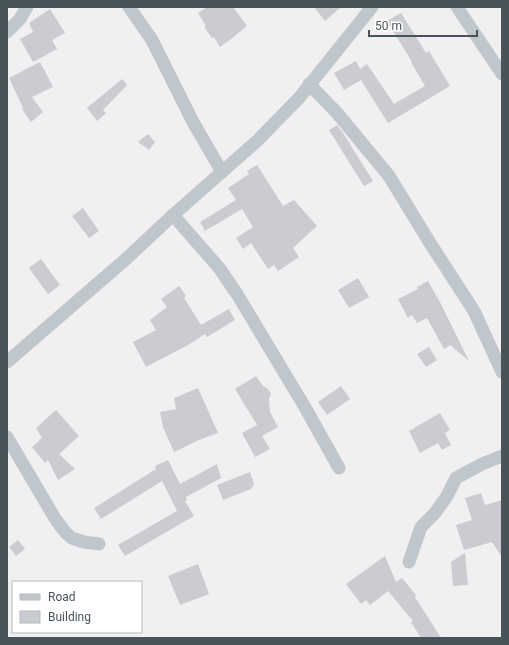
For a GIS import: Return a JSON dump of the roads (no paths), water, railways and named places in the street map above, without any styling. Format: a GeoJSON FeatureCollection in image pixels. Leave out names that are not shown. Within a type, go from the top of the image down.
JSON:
{"type":"FeatureCollection","features":[{"type":"Feature","properties":{"kind":"street"},"geometry":{"type":"LineString","coordinates":[[7,32],[20,19],[28,7]]}},
{"type":"Feature","properties":{"kind":"street"},"geometry":{"type":"LineString","coordinates":[[129,7],[152,40],[190,115],[222,172]]}},
{"type":"Feature","properties":{"kind":"street"},"geometry":{"type":"LineString","coordinates":[[7,362],[126,259],[258,140],[299,98],[372,7]]}},
{"type":"Feature","properties":{"kind":"street"},"geometry":{"type":"LineString","coordinates":[[457,7],[502,74]]}},
{"type":"Feature","properties":{"kind":"street"},"geometry":{"type":"LineString","coordinates":[[310,84],[338,114],[389,176],[474,311],[502,372]]}},
{"type":"Feature","properties":{"kind":"street"},"geometry":{"type":"LineString","coordinates":[[174,215],[220,269],[237,294],[306,409],[339,468]]}},
{"type":"Feature","properties":{"kind":"street"},"geometry":{"type":"LineString","coordinates":[[7,437],[56,520],[66,533],[72,538],[84,542],[99,544]]}},
{"type":"Feature","properties":{"kind":"street"},"geometry":{"type":"LineString","coordinates":[[408,562],[422,527],[435,513],[456,478],[482,464],[502,456]]}}]}
